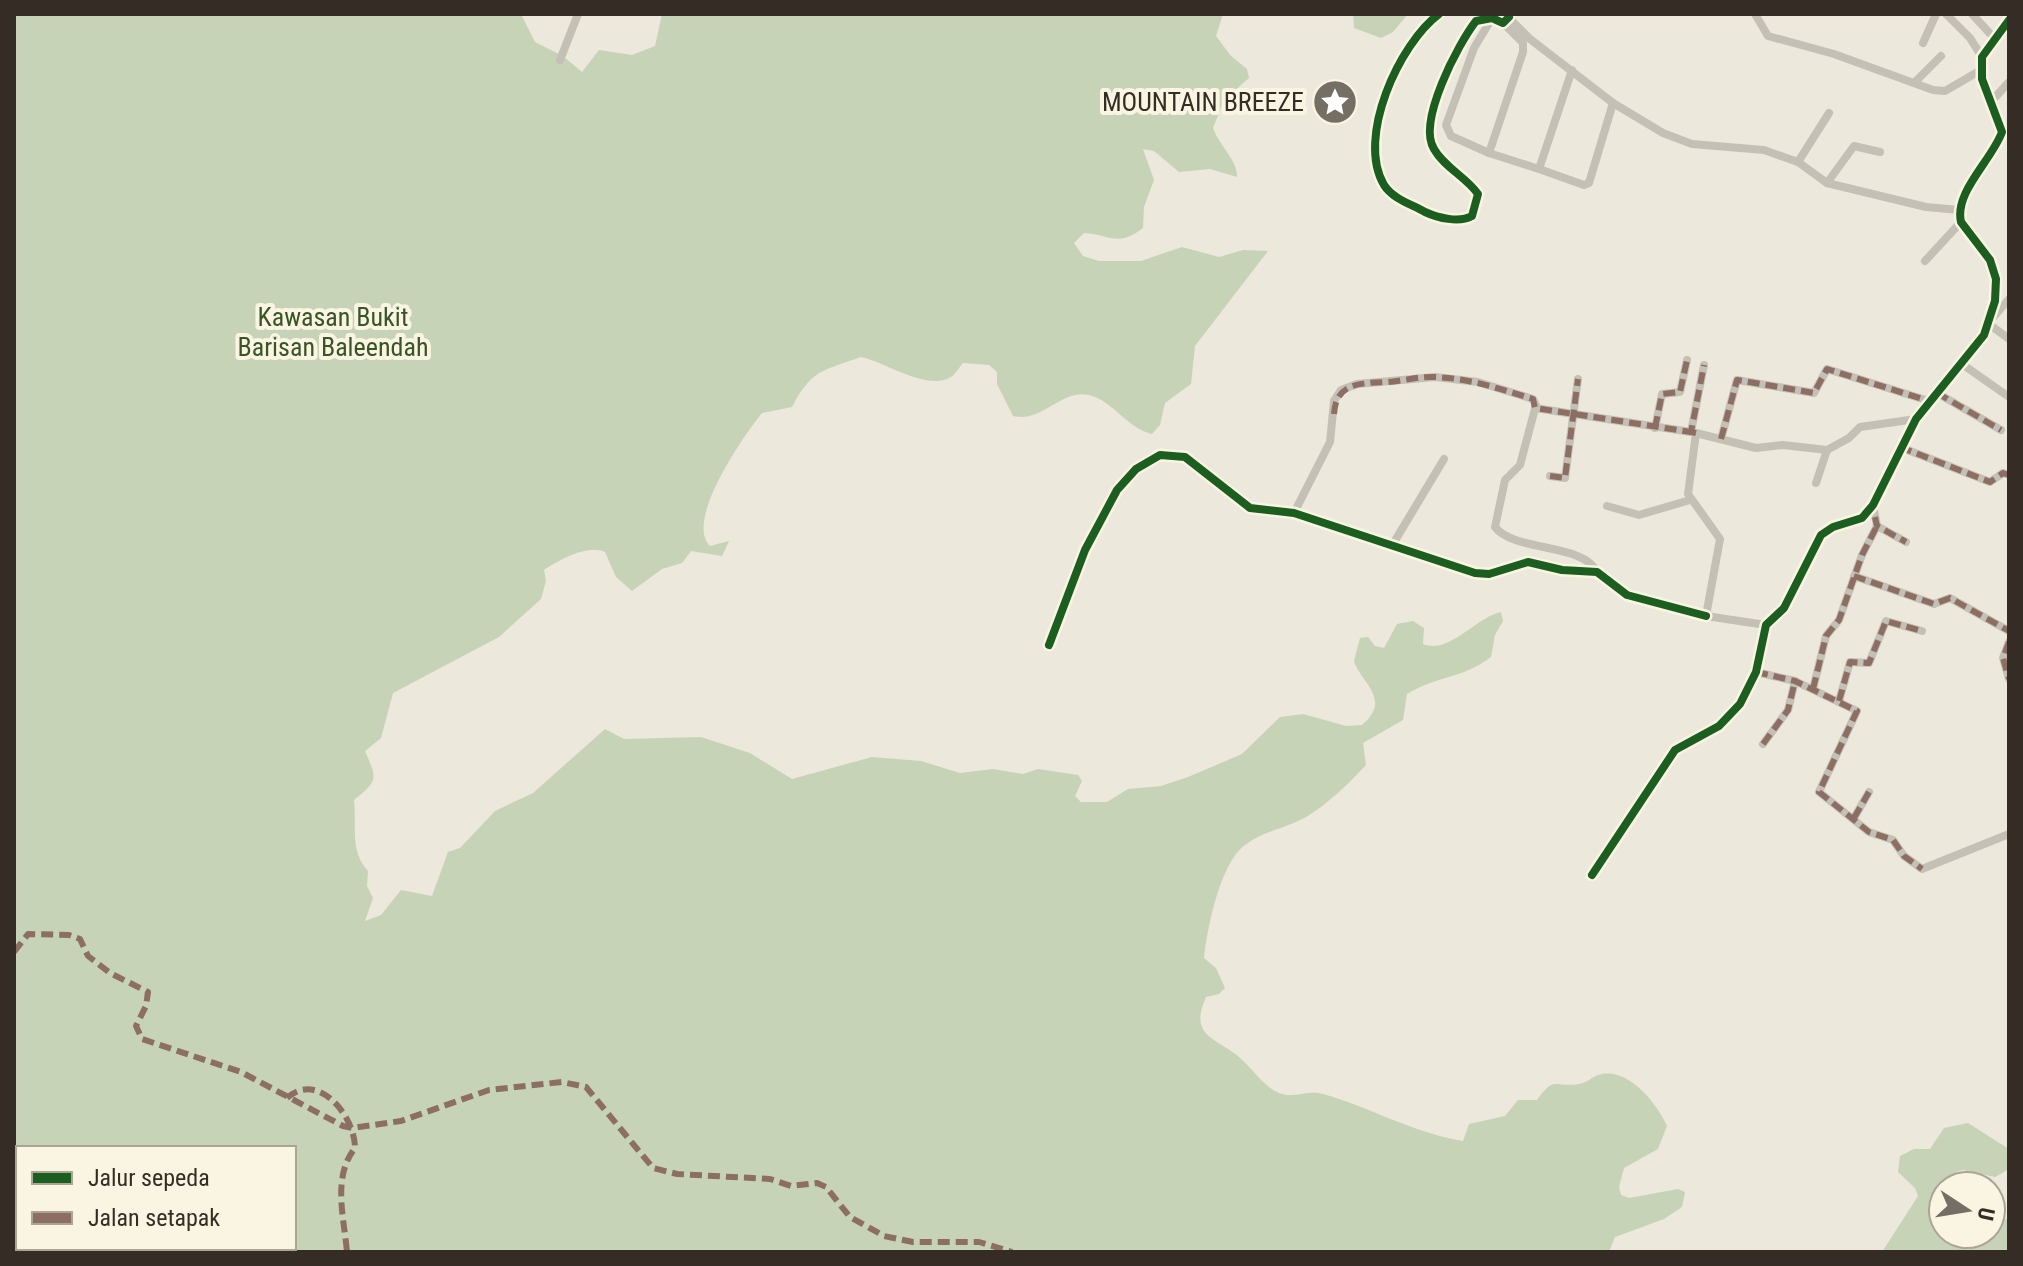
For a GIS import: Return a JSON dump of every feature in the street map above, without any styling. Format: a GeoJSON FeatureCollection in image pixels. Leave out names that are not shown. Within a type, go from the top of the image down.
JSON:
{"type":"FeatureCollection","features":[{"type":"Feature","properties":{"kind":"street"},"geometry":{"type":"LineString","coordinates":[[560,60],[578,14]]}},
{"type":"Feature","properties":{"kind":"street"},"geometry":{"type":"LineString","coordinates":[[1439,14],[1400,59],[1383,105],[1375,141],[1375,158],[1383,184],[1392,194],[1431,215],[1456,220],[1472,216],[1478,194],[1435,152],[1429,137],[1430,123],[1466,34],[1476,21],[1492,18],[1506,18],[1613,103],[1663,133],[1692,144],[1764,150],[1798,162],[1827,183],[1926,207],[1960,210]]}},
{"type":"Feature","properties":{"kind":"street"},"geometry":{"type":"LineString","coordinates":[[1755,14],[1768,36],[1945,91],[1981,70]]}},
{"type":"Feature","properties":{"kind":"street"},"geometry":{"type":"LineString","coordinates":[[1923,43],[1936,14]]}},
{"type":"Feature","properties":{"kind":"street"},"geometry":{"type":"LineString","coordinates":[[1946,14],[1970,38],[1982,57]]}},
{"type":"Feature","properties":{"kind":"street"},"geometry":{"type":"LineString","coordinates":[[1972,14],[1995,39]]}},
{"type":"Feature","properties":{"kind":"street"},"geometry":{"type":"LineString","coordinates":[[1492,18],[1474,48],[1446,125],[1451,136],[1489,153],[1584,185],[1589,183],[1613,103]]}},
{"type":"Feature","properties":{"kind":"street"},"geometry":{"type":"LineString","coordinates":[[1489,153],[1524,47],[1506,18]]}},
{"type":"Feature","properties":{"kind":"street"},"geometry":{"type":"LineString","coordinates":[[1990,322],[1995,301],[1993,270],[1990,260],[1961,222],[1960,210],[2002,132],[1989,104],[1981,70],[1982,57],[2009,20]]}},
{"type":"Feature","properties":{"kind":"street"},"geometry":{"type":"LineString","coordinates":[[1915,82],[1941,56]]}},
{"type":"Feature","properties":{"kind":"street"},"geometry":{"type":"LineString","coordinates":[[1539,169],[1572,70]]}},
{"type":"Feature","properties":{"kind":"street"},"geometry":{"type":"LineString","coordinates":[[1989,104],[2007,87]]}},
{"type":"Feature","properties":{"kind":"street"},"geometry":{"type":"LineString","coordinates":[[1798,162],[1829,113]]}},
{"type":"Feature","properties":{"kind":"street"},"geometry":{"type":"LineString","coordinates":[[1827,183],[1854,146],[1880,152]]}},
{"type":"Feature","properties":{"kind":"street"},"geometry":{"type":"LineString","coordinates":[[1925,261],[1961,222]]}},
{"type":"Feature","properties":{"kind":"street"},"geometry":{"type":"LineString","coordinates":[[1592,875],[1675,750],[1719,726],[1740,704],[1756,672],[1766,625],[1784,608],[1821,535],[1833,527],[1862,518],[1873,505],[1916,419],[1962,364],[2009,299]]}},
{"type":"Feature","properties":{"kind":"street"},"geometry":{"type":"LineString","coordinates":[[1990,322],[2009,339]]}},
{"type":"Feature","properties":{"kind":"street"},"geometry":{"type":"LineString","coordinates":[[1655,428],[1662,394],[1680,392],[1687,360]]}},
{"type":"Feature","properties":{"kind":"street"},"geometry":{"type":"LineString","coordinates":[[1962,364],[2009,397]]}},
{"type":"Feature","properties":{"kind":"street"},"geometry":{"type":"LineString","coordinates":[[1704,365],[1694,432],[1690,500],[1720,539],[1706,616]]}},
{"type":"Feature","properties":{"kind":"street"},"geometry":{"type":"LineString","coordinates":[[1721,439],[1737,380],[1814,393],[1827,369],[1929,401]]}},
{"type":"Feature","properties":{"kind":"street"},"geometry":{"type":"LineString","coordinates":[[1294,513],[1330,442],[1334,401],[1341,390],[1357,384],[1435,377],[1478,382],[1533,399],[1535,408],[1520,465],[1505,480],[1495,527],[1508,537],[1585,561],[1627,595],[1706,616],[1766,625]]}},
{"type":"Feature","properties":{"kind":"street"},"geometry":{"type":"LineString","coordinates":[[1550,476],[1565,478],[1578,379]]}},
{"type":"Feature","properties":{"kind":"street"},"geometry":{"type":"LineString","coordinates":[[1937,393],[2001,430]]}},
{"type":"Feature","properties":{"kind":"street"},"geometry":{"type":"LineString","coordinates":[[1535,408],[1694,432],[1756,448],[1783,445],[1827,450],[1849,438],[1860,427],[1916,419]]}},
{"type":"Feature","properties":{"kind":"street"},"geometry":{"type":"LineString","coordinates":[[1900,447],[1990,482],[2003,473],[2009,475]]}},
{"type":"Feature","properties":{"kind":"street"},"geometry":{"type":"LineString","coordinates":[[1816,483],[1827,450]]}},
{"type":"Feature","properties":{"kind":"street"},"geometry":{"type":"LineString","coordinates":[[1049,645],[1094,530],[1117,490],[1148,461],[1177,454],[1193,462],[1250,508],[1294,513],[1475,573],[1489,574],[1528,562],[1562,570],[1597,572]]}},
{"type":"Feature","properties":{"kind":"street"},"geometry":{"type":"LineString","coordinates":[[1393,544],[1444,459]]}},
{"type":"Feature","properties":{"kind":"street"},"geometry":{"type":"LineString","coordinates":[[1607,506],[1639,515],[1690,500]]}},
{"type":"Feature","properties":{"kind":"street"},"geometry":{"type":"LineString","coordinates":[[1813,689],[1826,636],[1839,620],[1854,576],[1877,526],[1873,505]]}},
{"type":"Feature","properties":{"kind":"street"},"geometry":{"type":"LineString","coordinates":[[1877,526],[1906,542]]}},
{"type":"Feature","properties":{"kind":"street"},"geometry":{"type":"LineString","coordinates":[[1854,576],[1934,604],[1946,597],[1952,599],[2009,631]]}},
{"type":"Feature","properties":{"kind":"street"},"geometry":{"type":"LineString","coordinates":[[1839,701],[1850,662],[1869,663],[1886,621],[1922,631]]}},
{"type":"Feature","properties":{"kind":"street"},"geometry":{"type":"LineString","coordinates":[[2009,642],[2003,658],[2009,679]]}},
{"type":"Feature","properties":{"kind":"street"},"geometry":{"type":"LineString","coordinates":[[1756,672],[1795,681],[1855,710],[1857,715],[1819,791],[1869,832],[1893,840],[1904,856],[1922,869],[2009,834]]}},
{"type":"Feature","properties":{"kind":"street"},"geometry":{"type":"LineString","coordinates":[[1763,744],[1788,710],[1795,681]]}},
{"type":"Feature","properties":{"kind":"street"},"geometry":{"type":"LineString","coordinates":[[1854,818],[1869,792]]}},
{"type":"Feature","properties":{"kind":"green space","name":"Kawasan Bukit Barisan Baleendah"},"geometry":{"type":"Polygon","coordinates":[[[14,14],[521,14],[535,42],[563,56],[582,72],[599,50],[632,55],[655,46],[662,14],[1223,14],[1216,36],[1231,56],[1247,69],[1249,78],[1224,100],[1213,128],[1235,165],[1237,177],[1210,169],[1179,172],[1154,151],[1143,149],[1154,180],[1144,207],[1143,228],[1119,239],[1084,233],[1074,243],[1083,256],[1099,261],[1141,261],[1182,247],[1219,257],[1243,250],[1268,251],[1195,346],[1191,384],[1165,403],[1160,425],[1152,434],[1135,426],[1105,402],[1089,395],[1069,397],[1033,415],[1013,416],[997,384],[997,372],[989,365],[963,363],[951,377],[930,381],[861,357],[819,373],[806,385],[792,407],[762,413],[720,478],[710,499],[704,534],[710,546],[729,541],[722,556],[691,551],[682,563],[662,569],[632,591],[616,577],[605,552],[590,550],[574,554],[544,570],[546,581],[541,599],[499,637],[393,693],[381,738],[365,751],[372,768],[372,783],[354,800],[356,846],[368,871],[367,886],[373,898],[365,921],[381,915],[401,890],[432,896],[448,852],[460,848],[495,811],[533,793],[605,729],[624,739],[701,737],[750,753],[792,779],[872,757],[921,761],[960,773],[993,769],[1023,774],[1038,769],[1078,775],[1082,781],[1075,796],[1081,802],[1107,802],[1128,789],[1161,786],[1242,754],[1280,717],[1303,714],[1346,726],[1362,725],[1371,716],[1375,699],[1354,661],[1360,638],[1368,637],[1375,646],[1384,648],[1397,624],[1413,621],[1424,628],[1423,644],[1433,646],[1453,640],[1501,612],[1503,621],[1495,635],[1491,657],[1469,670],[1407,694],[1403,720],[1363,743],[1366,765],[1345,786],[1306,817],[1259,836],[1236,854],[1216,897],[1204,958],[1216,968],[1225,988],[1219,994],[1206,997],[1200,1021],[1208,1035],[1281,1094],[1323,1094],[1427,1132],[1463,1141],[1469,1124],[1505,1116],[1518,1100],[1537,1100],[1551,1085],[1579,1084],[1602,1074],[1612,1074],[1632,1082],[1657,1108],[1667,1126],[1658,1149],[1624,1168],[1619,1187],[1621,1195],[1629,1198],[1678,1189],[1685,1192],[1682,1207],[1664,1219],[1615,1237],[1609,1252],[14,1252],[14,14]]]}},
{"type":"Feature","properties":{"kind":"green space"},"geometry":{"type":"Polygon","coordinates":[[[1353,14],[1408,14],[1393,32],[1381,38],[1354,28],[1353,14]]]}},
{"type":"Feature","properties":{"kind":"green space"},"geometry":{"type":"Polygon","coordinates":[[[1968,1123],[2009,1149],[2009,1169],[1927,1170],[1927,1250],[2007,1250],[2009,1219],[2009,1251],[1882,1252],[1918,1196],[1915,1188],[1898,1172],[1900,1156],[1914,1149],[1930,1149],[1944,1128],[1968,1123]]]}},
{"type":"Feature","properties":{"kind":"marked path"},"geometry":{"type":"LineString","coordinates":[[1655,428],[1662,394],[1680,392],[1687,360]]}},
{"type":"Feature","properties":{"kind":"marked path"},"geometry":{"type":"LineString","coordinates":[[1696,433],[1691,432],[1704,365]]}},
{"type":"Feature","properties":{"kind":"marked path"},"geometry":{"type":"LineString","coordinates":[[1721,439],[1737,380],[1814,393],[1827,369],[1929,401]]}},
{"type":"Feature","properties":{"kind":"marked path"},"geometry":{"type":"LineString","coordinates":[[1334,414],[1339,396],[1352,386],[1444,378],[1483,384],[1533,399],[1535,408],[1691,432]]}},
{"type":"Feature","properties":{"kind":"marked path"},"geometry":{"type":"LineString","coordinates":[[1550,476],[1565,478],[1578,379]]}},
{"type":"Feature","properties":{"kind":"marked path"},"geometry":{"type":"LineString","coordinates":[[1937,393],[2001,430]]}},
{"type":"Feature","properties":{"kind":"marked path"},"geometry":{"type":"LineString","coordinates":[[1900,447],[1990,482],[2003,473],[2009,475]]}},
{"type":"Feature","properties":{"kind":"marked path"},"geometry":{"type":"LineString","coordinates":[[1875,517],[1877,526],[1906,542]]}},
{"type":"Feature","properties":{"kind":"marked path"},"geometry":{"type":"LineString","coordinates":[[1813,689],[1826,636],[1839,620],[1862,555],[1877,526]]}},
{"type":"Feature","properties":{"kind":"marked path"},"geometry":{"type":"LineString","coordinates":[[1854,576],[1934,604],[1950,598],[2009,631]]}},
{"type":"Feature","properties":{"kind":"marked path"},"geometry":{"type":"LineString","coordinates":[[1839,701],[1850,662],[1869,663],[1886,621],[1922,631]]}},
{"type":"Feature","properties":{"kind":"marked path"},"geometry":{"type":"LineString","coordinates":[[2009,642],[2003,658],[2009,679]]}},
{"type":"Feature","properties":{"kind":"marked path"},"geometry":{"type":"LineString","coordinates":[[1756,672],[1795,681],[1857,711],[1819,792],[1869,832],[1893,840],[1904,856],[1922,869]]}},
{"type":"Feature","properties":{"kind":"marked path"},"geometry":{"type":"LineString","coordinates":[[1763,744],[1788,710],[1795,681]]}},
{"type":"Feature","properties":{"kind":"marked path"},"geometry":{"type":"LineString","coordinates":[[1854,818],[1869,792]]}},
{"type":"Feature","properties":{"kind":"marked path"},"geometry":{"type":"LineString","coordinates":[[14,952],[28,934],[69,935],[80,939],[88,956],[110,973],[148,992],[146,1006],[136,1026],[142,1039],[241,1072],[343,1126],[352,1128],[401,1121],[489,1090],[562,1082],[586,1087],[653,1168],[677,1174],[770,1179],[791,1186],[817,1183],[826,1187],[850,1217],[884,1236],[913,1242],[979,1242],[1012,1252]]}},
{"type":"Feature","properties":{"kind":"marked path"},"geometry":{"type":"LineString","coordinates":[[287,1098],[299,1091],[322,1093],[333,1100],[349,1123],[355,1148],[344,1172],[341,1198],[347,1252]]}},
{"type":"Feature","properties":{"kind":"cycle path"},"geometry":{"type":"LineString","coordinates":[[1439,14],[1424,28],[1397,69],[1386,93],[1375,143],[1377,165],[1388,190],[1397,198],[1430,214],[1455,219],[1472,216],[1478,194],[1434,149],[1430,137],[1435,103],[1450,64],[1476,21],[1492,18],[1503,23],[1509,17]]}},
{"type":"Feature","properties":{"kind":"cycle path"},"geometry":{"type":"LineString","coordinates":[[1592,875],[1675,750],[1719,726],[1740,704],[1756,672],[1766,625],[1784,608],[1821,535],[1833,527],[1862,518],[1873,505],[1916,419],[1984,335],[1995,301],[1996,279],[1990,260],[1961,222],[1960,211],[1968,188],[2002,132],[1982,79],[1982,57],[2009,20]]}},
{"type":"Feature","properties":{"kind":"cycle path"},"geometry":{"type":"LineString","coordinates":[[1049,645],[1085,550],[1117,490],[1136,469],[1160,455],[1185,457],[1250,508],[1294,513],[1475,573],[1489,574],[1528,562],[1562,570],[1597,572],[1627,595],[1706,616]]}},
{"type":"Feature","properties":{"kind":"place","name":"MOUNTAIN BREEZE"},"geometry":{"type":"Point","coordinates":[1335,102]}}]}
